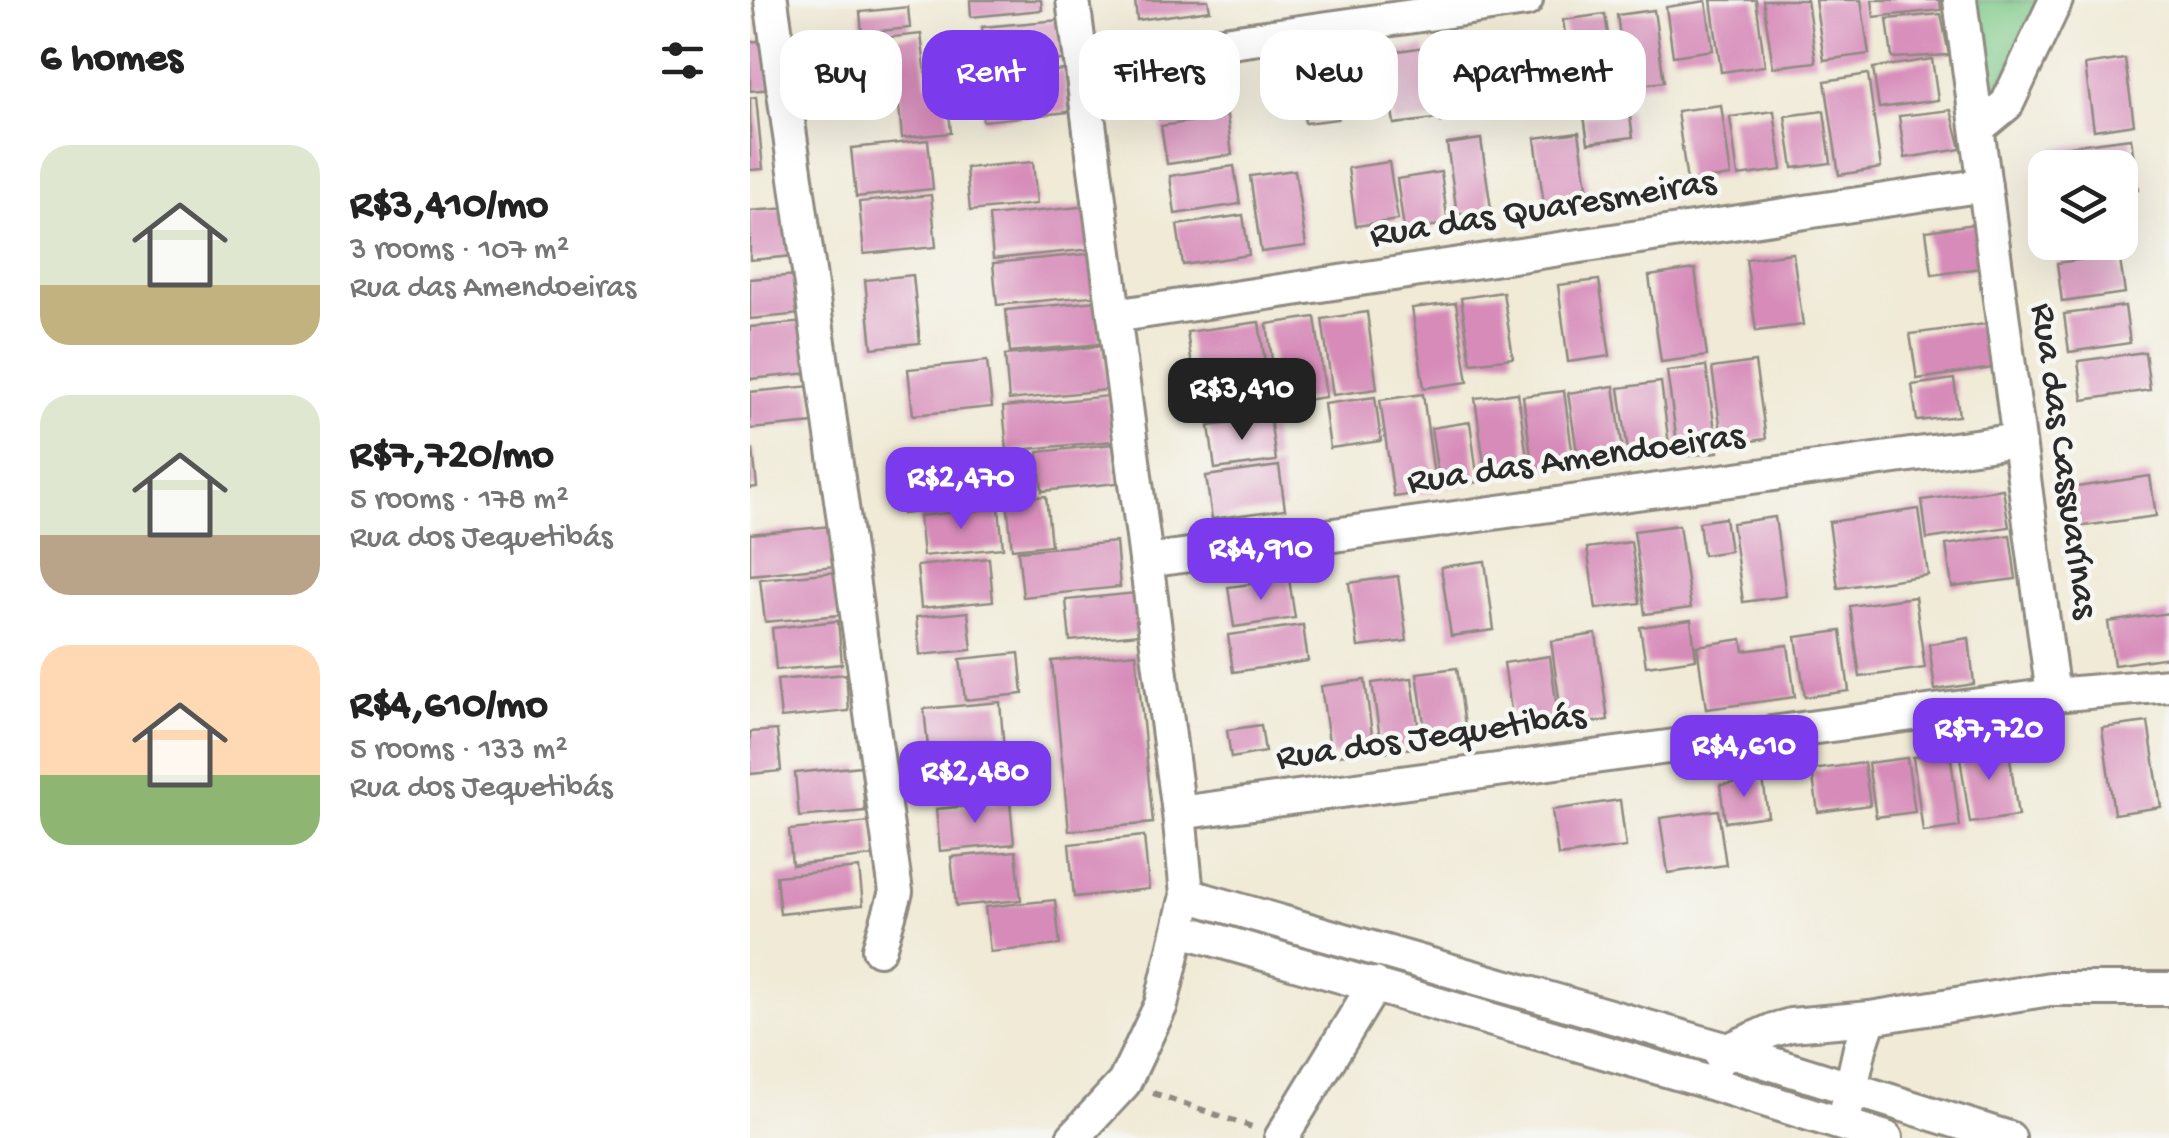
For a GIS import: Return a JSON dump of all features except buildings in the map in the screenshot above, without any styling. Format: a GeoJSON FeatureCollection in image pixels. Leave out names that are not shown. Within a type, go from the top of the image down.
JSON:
{"type":"FeatureCollection","features":[{"type":"Feature","properties":{"kind":"street"},"geometry":{"type":"LineString","coordinates":[[770,0],[896,892],[879,949]]}},
{"type":"Feature","properties":{"kind":"street"},"geometry":{"type":"LineString","coordinates":[[1073,0],[1079,37]]}},
{"type":"Feature","properties":{"kind":"street"},"geometry":{"type":"LineString","coordinates":[[1240,40],[1526,0]]}},
{"type":"Feature","properties":{"kind":"street","name":"Rua das Cassuarínas"},"geometry":{"type":"LineString","coordinates":[[1960,0],[2053,696]]}},
{"type":"Feature","properties":{"kind":"street"},"geometry":{"type":"LineString","coordinates":[[1978,128],[2008,104],[2056,0]]}},
{"type":"Feature","properties":{"kind":"street"},"geometry":{"type":"LineString","coordinates":[[1072,1138],[1124,1083],[1161,1004],[1187,895],[1090,120]]}},
{"type":"Feature","properties":{"kind":"street","name":"Rua das Quaresmeiras"},"geometry":{"type":"LineString","coordinates":[[1114,316],[1985,185]]}},
{"type":"Feature","properties":{"kind":"street","name":"Rua das Amendoeiras"},"geometry":{"type":"LineString","coordinates":[[1146,561],[2018,440]]}},
{"type":"Feature","properties":{"kind":"street","name":"Rua dos Jequetibás"},"geometry":{"type":"LineString","coordinates":[[1179,813],[2053,696],[2169,684]]}},
{"type":"Feature","properties":{"kind":"street"},"geometry":{"type":"LineString","coordinates":[[1187,895],[1728,1050],[2009,1138]]}},
{"type":"Feature","properties":{"kind":"street"},"geometry":{"type":"LineString","coordinates":[[1181,930],[1704,1081],[1886,1138]]}},
{"type":"Feature","properties":{"kind":"street"},"geometry":{"type":"LineString","coordinates":[[1282,1137],[1375,984]]}},
{"type":"Feature","properties":{"kind":"street"},"geometry":{"type":"LineString","coordinates":[[1704,1081],[1728,1050],[1791,1025],[1870,1018],[2050,989],[2169,989]]}},
{"type":"Feature","properties":{"kind":"street"},"geometry":{"type":"LineString","coordinates":[[1842,1124],[1870,1018]]}},
{"type":"Feature","properties":{"kind":"path"},"geometry":{"type":"LineString","coordinates":[[1124,1083],[1282,1137]]}},
{"type":"Feature","properties":{"kind":"green space"},"geometry":{"type":"Polygon","coordinates":[[[1971,0],[2047,0],[1985,111],[1971,0]]]}}]}
